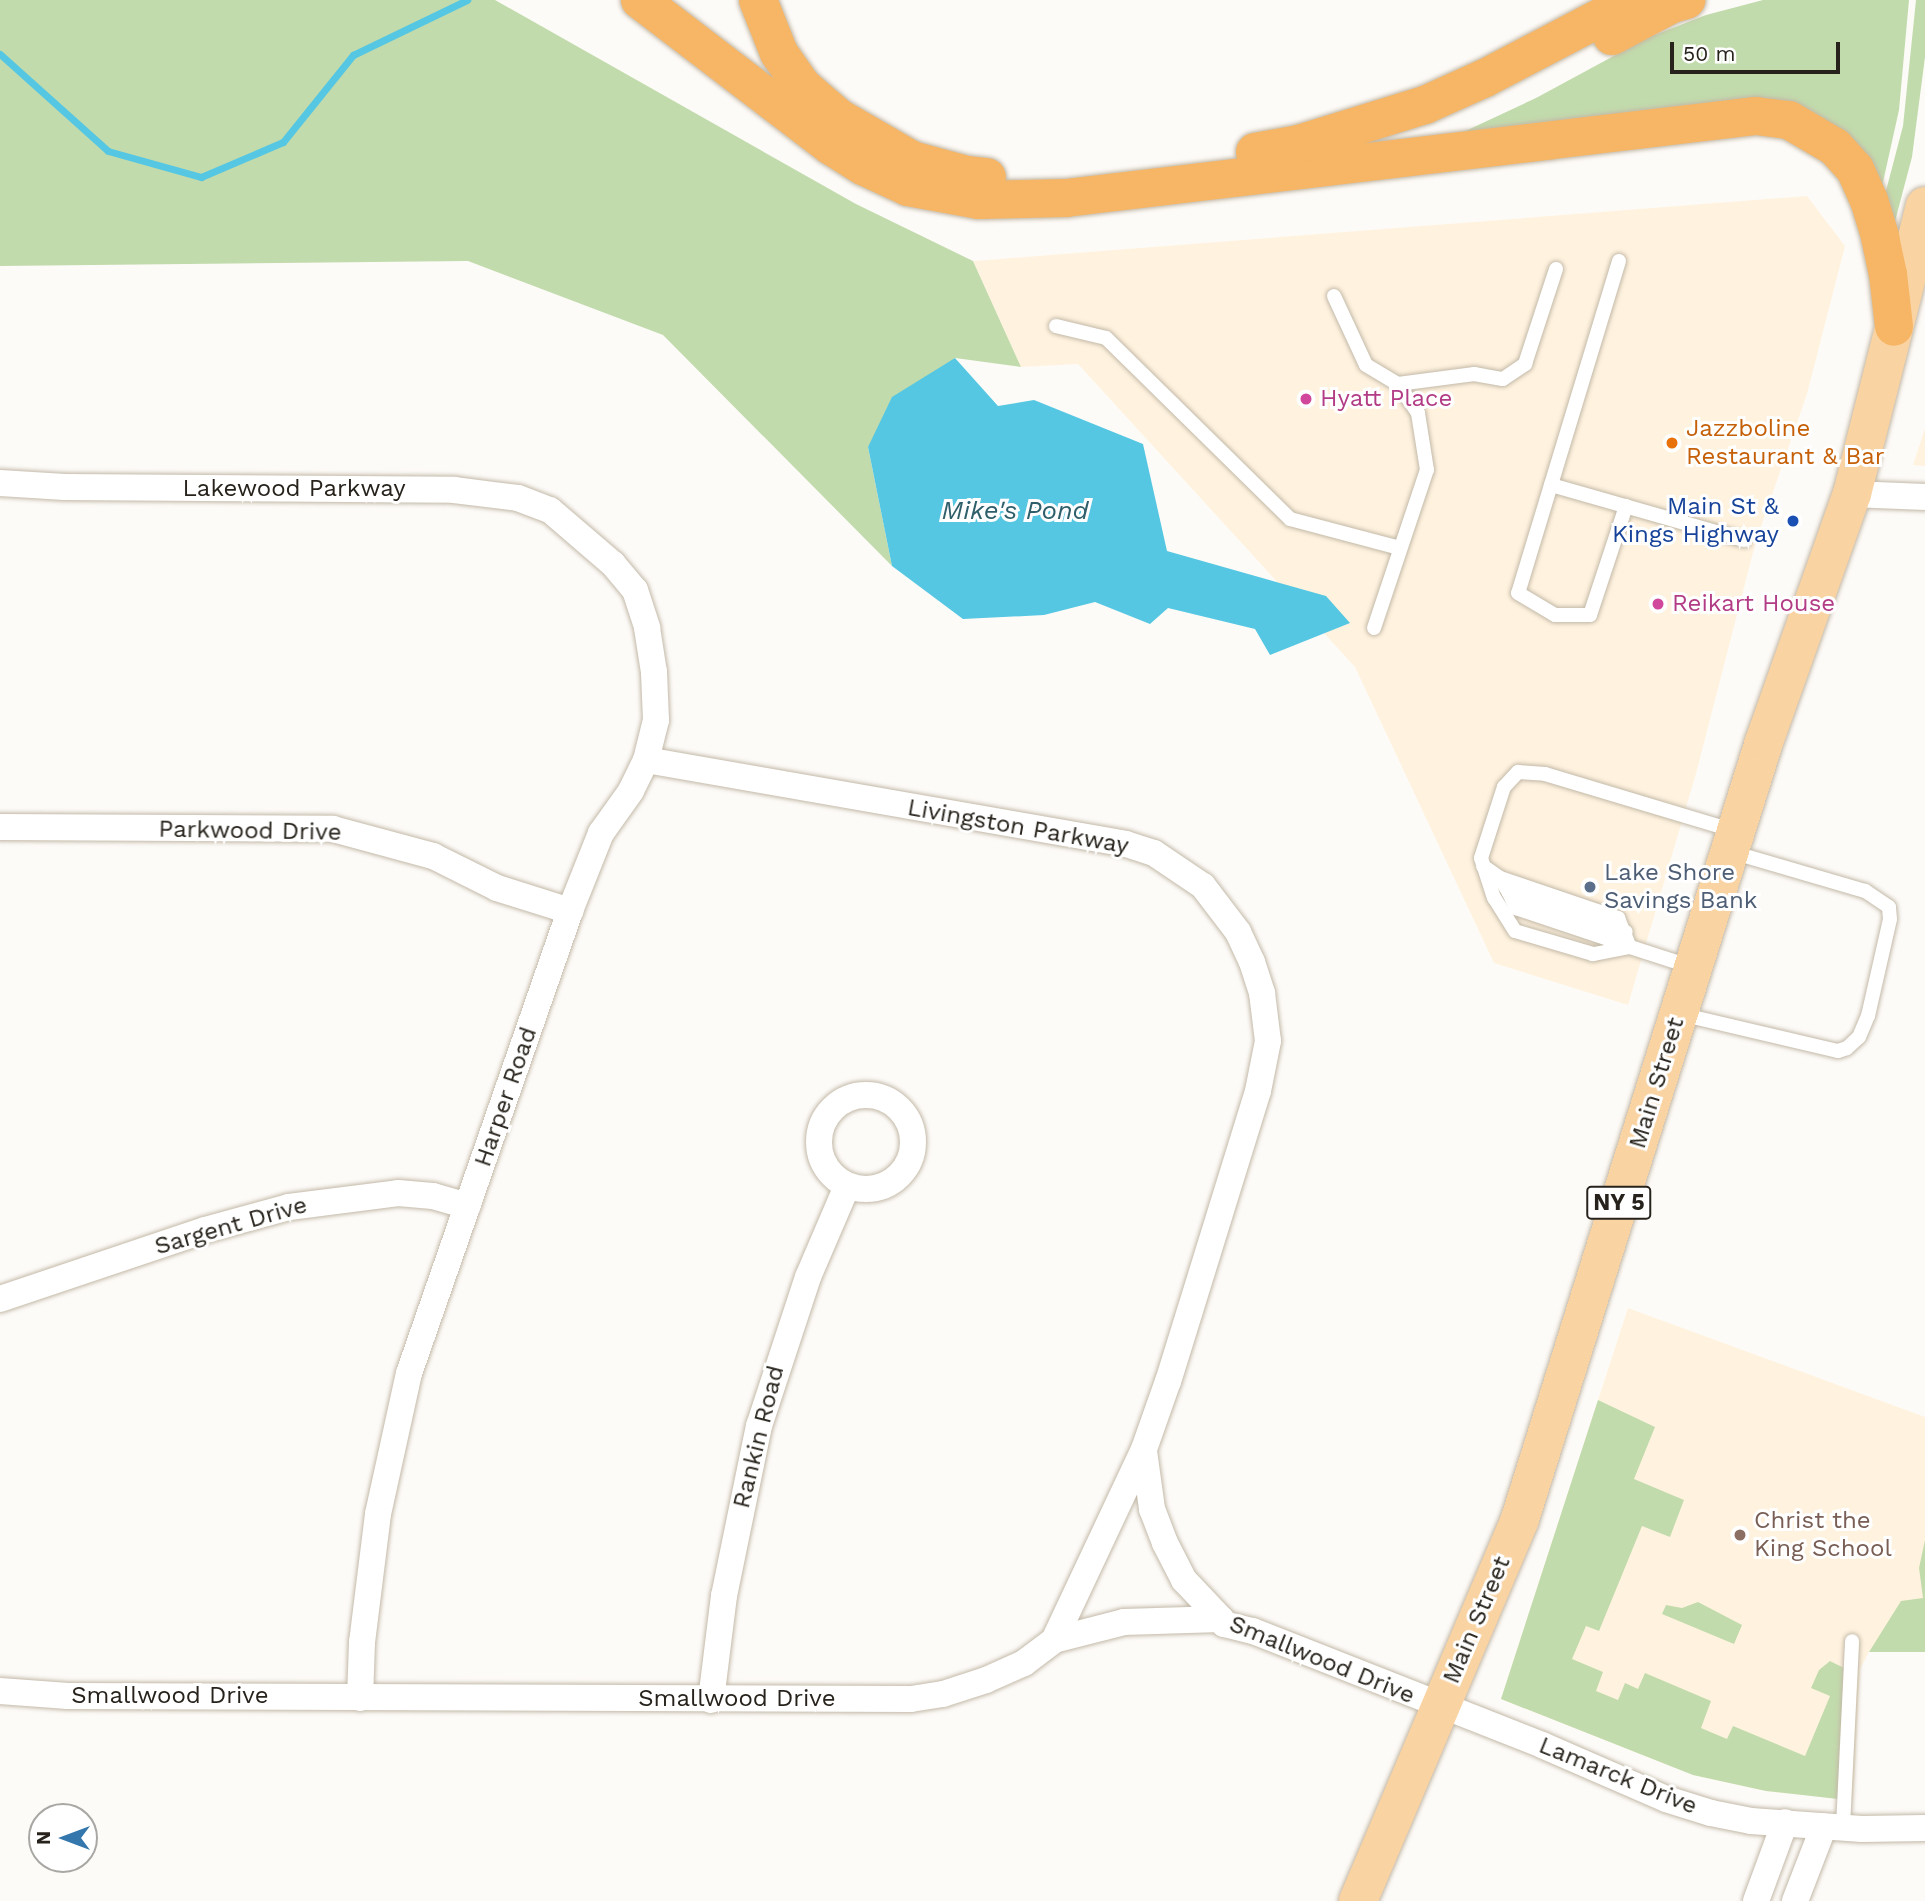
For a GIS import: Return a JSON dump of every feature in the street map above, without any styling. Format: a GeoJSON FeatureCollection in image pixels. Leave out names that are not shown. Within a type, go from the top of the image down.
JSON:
{"type":"FeatureCollection","features":[{"type":"Feature","properties":{"kind":"highway"},"geometry":{"type":"LineString","coordinates":[[640,0],[831,146],[888,179],[929,193],[979,200],[1029,200],[1755,116],[1789,120],[1835,148],[1855,169],[1882,245],[1894,327]]}},
{"type":"Feature","properties":{"kind":"highway"},"geometry":{"type":"LineString","coordinates":[[758,0],[779,53],[802,86],[839,118],[912,160],[967,175],[1018,179],[1243,154],[1298,144],[1370,124],[1425,105],[1485,78],[1634,0]]}},
{"type":"Feature","properties":{"kind":"highway"},"geometry":{"type":"LineString","coordinates":[[1275,173],[1363,150],[1464,113],[1672,4],[1686,0]]}},
{"type":"Feature","properties":{"kind":"main road","name":"Main Street"},"geometry":{"type":"LineString","coordinates":[[1358,1901],[1520,1519],[1733,841],[1852,494],[1925,206]]}},
{"type":"Feature","properties":{"kind":"main road","name":"Main Street"},"geometry":{"type":"LineString","coordinates":[[1852,494],[1893,414],[1925,304]]}},
{"type":"Feature","properties":{"kind":"street","name":"Lakewood Parkway"},"geometry":{"type":"LineString","coordinates":[[0,483],[65,487],[454,490],[518,498],[550,510],[579,532]]}},
{"type":"Feature","properties":{"kind":"street"},"geometry":{"type":"LineString","coordinates":[[1852,494],[1925,497]]}},
{"type":"Feature","properties":{"kind":"street","name":"Harper Road"},"geometry":{"type":"LineString","coordinates":[[360,1698],[362,1642],[381,1502],[409,1373],[570,911],[601,833],[631,791],[646,760],[656,720],[654,671],[647,628],[635,590],[613,564],[579,532]]}},
{"type":"Feature","properties":{"kind":"street","name":"Livingston Parkway"},"geometry":{"type":"LineString","coordinates":[[646,760],[1126,844],[1154,853],[1180,868],[1221,905],[1252,962],[1262,993],[1268,1041],[1258,1091],[1168,1381],[1144,1449],[1054,1640]]}},
{"type":"Feature","properties":{"kind":"street","name":"Parkwood Drive"},"geometry":{"type":"LineString","coordinates":[[0,827],[333,829],[433,856],[497,888],[570,911]]}},
{"type":"Feature","properties":{"kind":"street","name":"Rankin Road"},"geometry":{"type":"LineString","coordinates":[[711,1700],[724,1596],[759,1426],[804,1289],[847,1186]]}},
{"type":"Feature","properties":{"kind":"street","name":"Sargent Drive"},"geometry":{"type":"LineString","coordinates":[[0,1299],[205,1230],[289,1207],[398,1193],[433,1196],[468,1206]]}},
{"type":"Feature","properties":{"kind":"street","name":"Livingston Parkway"},"geometry":{"type":"LineString","coordinates":[[1144,1449],[1152,1509],[1165,1543],[1184,1580],[1221,1619]]}},
{"type":"Feature","properties":{"kind":"street","name":"Smallwood Drive"},"geometry":{"type":"LineString","coordinates":[[0,1691],[68,1696],[911,1699],[986,1680],[1024,1662],[1054,1640],[1124,1622],[1221,1619],[1224,1623],[1253,1631],[1441,1707]]}},
{"type":"Feature","properties":{"kind":"street","name":"Lamarck Drive"},"geometry":{"type":"LineString","coordinates":[[1441,1707],[1542,1745],[1666,1799],[1751,1821],[1833,1827],[1925,1828]]}},
{"type":"Feature","properties":{"kind":"street"},"geometry":{"type":"LineString","coordinates":[[1756,1901],[1785,1822]]}},
{"type":"Feature","properties":{"kind":"street"},"geometry":{"type":"LineString","coordinates":[[1795,1901],[1833,1827]]}},
{"type":"Feature","properties":{"kind":"lane"},"geometry":{"type":"LineString","coordinates":[[1619,261],[1518,593],[1555,615],[1590,615],[1626,506]]}},
{"type":"Feature","properties":{"kind":"lane"},"geometry":{"type":"LineString","coordinates":[[1398,384],[1475,374],[1503,379],[1525,364],[1556,269]]}},
{"type":"Feature","properties":{"kind":"lane"},"geometry":{"type":"LineString","coordinates":[[1334,296],[1366,365],[1398,384],[1418,413],[1427,470],[1374,628]]}},
{"type":"Feature","properties":{"kind":"lane"},"geometry":{"type":"LineString","coordinates":[[1056,326],[1106,338],[1290,519],[1400,548]]}},
{"type":"Feature","properties":{"kind":"lane"},"geometry":{"type":"LineString","coordinates":[[1551,485],[1744,540]]}},
{"type":"Feature","properties":{"kind":"lane"},"geometry":{"type":"LineString","coordinates":[[1630,947],[1593,954],[1515,931],[1494,898],[1481,858],[1504,788],[1518,772],[1545,774],[1733,841],[1865,891],[1889,907],[1890,919],[1868,1016],[1859,1037],[1847,1048],[1838,1051],[1679,1013]]}},
{"type":"Feature","properties":{"kind":"lane"},"geometry":{"type":"LineString","coordinates":[[1483,866],[1500,878],[1618,918],[1630,947]]}},
{"type":"Feature","properties":{"kind":"lane"},"geometry":{"type":"LineString","coordinates":[[1500,878],[1516,908],[1693,967]]}},
{"type":"Feature","properties":{"kind":"lane"},"geometry":{"type":"LineString","coordinates":[[1509,893],[1626,932]]}},
{"type":"Feature","properties":{"kind":"lane"},"geometry":{"type":"LineString","coordinates":[[1833,1827],[1852,1641]]}},
{"type":"Feature","properties":{"kind":"shaded area"},"geometry":{"type":"Polygon","coordinates":[[[1807,196],[1845,246],[1807,394],[1756,541],[1697,770],[1628,1005],[1494,963],[1355,667],[1078,364],[1021,367],[973,261],[1807,196]]]}},
{"type":"Feature","properties":{"kind":"shaded area"},"geometry":{"type":"Polygon","coordinates":[[[1925,428],[1925,466],[1913,465],[1925,428]]]}},
{"type":"Feature","properties":{"kind":"shaded area","name":"Christ the King School"},"geometry":{"type":"Polygon","coordinates":[[[1628,1308],[1925,1417],[1925,1652],[1869,1652],[1860,1669],[1853,1800],[1766,1791],[1693,1775],[1501,1699],[1628,1308]]]}},
{"type":"Feature","properties":{"kind":"green space"},"geometry":{"type":"Polygon","coordinates":[[[0,0],[495,0],[856,204],[973,261],[1021,367],[955,358],[868,447],[892,566],[663,335],[468,261],[0,266],[0,0]]]}},
{"type":"Feature","properties":{"kind":"green space"},"geometry":{"type":"Polygon","coordinates":[[[1763,0],[1909,0],[1899,110],[1881,191],[1792,112],[1444,141],[1536,98],[1647,38],[1706,15],[1763,0]]]}},
{"type":"Feature","properties":{"kind":"green space"},"geometry":{"type":"Polygon","coordinates":[[[1916,0],[1925,0],[1925,57],[1912,157],[1894,225],[1882,206],[1903,126],[1916,0]]]}},
{"type":"Feature","properties":{"kind":"green space"},"geometry":{"type":"Polygon","coordinates":[[[1598,1400],[1655,1427],[1634,1479],[1684,1500],[1670,1537],[1642,1526],[1599,1631],[1586,1626],[1572,1659],[1603,1672],[1596,1691],[1618,1700],[1625,1683],[1638,1689],[1645,1673],[1711,1701],[1701,1728],[1727,1739],[1733,1726],[1805,1756],[1830,1696],[1811,1688],[1819,1670],[1830,1661],[1844,1668],[1838,1799],[1766,1791],[1693,1775],[1501,1699],[1598,1400]]]}},
{"type":"Feature","properties":{"kind":"green space"},"geometry":{"type":"Polygon","coordinates":[[[1925,1540],[1925,1652],[1869,1652],[1901,1601],[1923,1598],[1919,1568],[1925,1540]]]}},
{"type":"Feature","properties":{"kind":"green space"},"geometry":{"type":"Polygon","coordinates":[[[1698,1602],[1742,1625],[1734,1644],[1662,1614],[1666,1605],[1682,1608],[1698,1602]]]}},
{"type":"Feature","properties":{"kind":"water","name":"Mike's Pond"},"geometry":{"type":"Polygon","coordinates":[[[955,358],[998,406],[1034,400],[1143,444],[1167,551],[1326,596],[1350,623],[1270,655],[1255,629],[1168,608],[1150,624],[1095,602],[1044,615],[963,619],[892,566],[868,447],[892,397],[955,358]]]}},
{"type":"Feature","properties":{"kind":"waterway"},"geometry":{"type":"LineString","coordinates":[[0,54],[108,151],[201,177],[283,142],[353,55],[467,0]]}},
{"type":"Feature","properties":{"kind":"place","name":"Hyatt Place"},"geometry":{"type":"Point","coordinates":[1306,399]}},
{"type":"Feature","properties":{"kind":"place","name":"Jazzboline Restaurant & Bar"},"geometry":{"type":"Point","coordinates":[1672,443]}},
{"type":"Feature","properties":{"kind":"place","name":"Main St & Kings Highway"},"geometry":{"type":"Point","coordinates":[1793,521]}},
{"type":"Feature","properties":{"kind":"place","name":"Reikart House"},"geometry":{"type":"Point","coordinates":[1658,604]}},
{"type":"Feature","properties":{"kind":"place","name":"Lake Shore Savings Bank"},"geometry":{"type":"Point","coordinates":[1590,887]}},
{"type":"Feature","properties":{"kind":"place","name":"Christ the King School"},"geometry":{"type":"Point","coordinates":[1740,1535]}}]}
